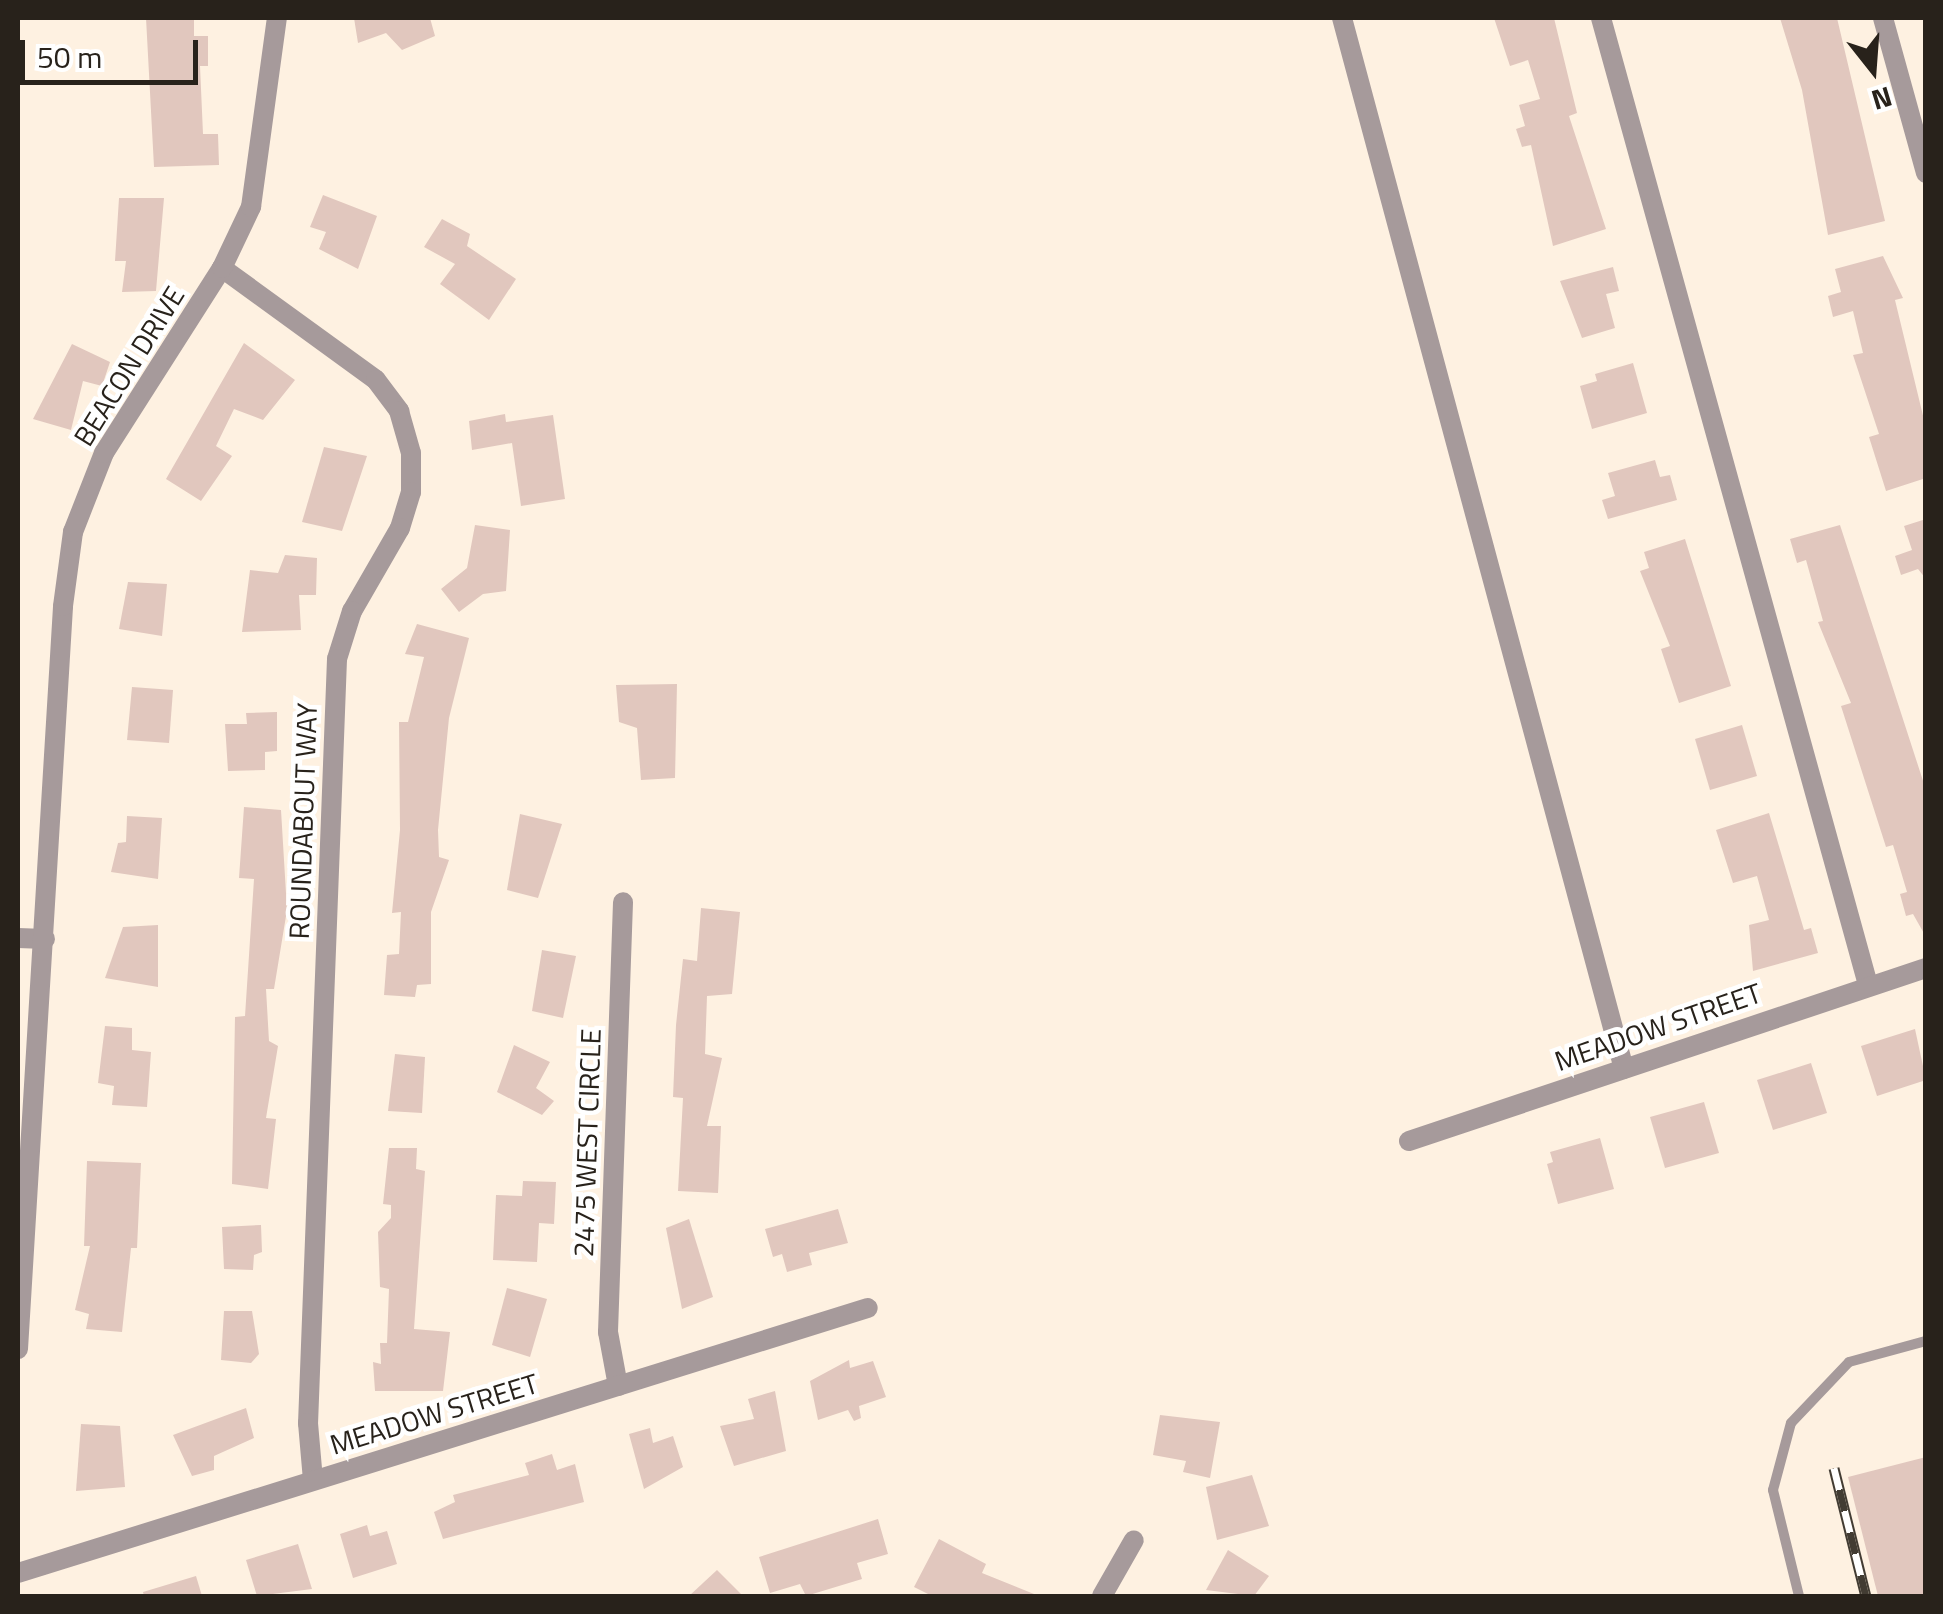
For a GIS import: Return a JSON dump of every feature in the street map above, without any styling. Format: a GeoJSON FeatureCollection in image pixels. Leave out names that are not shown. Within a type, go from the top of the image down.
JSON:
{"type":"FeatureCollection","features":[{"type":"Feature","properties":{"kind":"street","name":"BEACON DRIVE"},"geometry":{"type":"LineString","coordinates":[[18,1349],[63,606],[73,532],[104,454],[222,268],[251,207],[277,18]]}},
{"type":"Feature","properties":{"kind":"street"},"geometry":{"type":"LineString","coordinates":[[1342,18],[1624,1069]]}},
{"type":"Feature","properties":{"kind":"street"},"geometry":{"type":"LineString","coordinates":[[1601,18],[1868,985]]}},
{"type":"Feature","properties":{"kind":"street"},"geometry":{"type":"LineString","coordinates":[[1883,18],[1926,173]]}},
{"type":"Feature","properties":{"kind":"street","name":"ROUNDABOUT WAY"},"geometry":{"type":"LineString","coordinates":[[222,268],[376,380],[399,412],[411,453],[411,492],[400,528],[352,610],[336,659],[308,1422],[313,1480]]}},
{"type":"Feature","properties":{"kind":"street","name":"2475 WEST CIRCLE"},"geometry":{"type":"LineString","coordinates":[[618,1386],[608,1332],[623,902]]}},
{"type":"Feature","properties":{"kind":"street"},"geometry":{"type":"LineString","coordinates":[[18,938],[45,939]]}},
{"type":"Feature","properties":{"kind":"street","name":"MEADOW STREET"},"geometry":{"type":"LineString","coordinates":[[1409,1141],[1926,968]]}},
{"type":"Feature","properties":{"kind":"street","name":"MEADOW STREET"},"geometry":{"type":"LineString","coordinates":[[18,1573],[868,1308]]}},
{"type":"Feature","properties":{"kind":"street"},"geometry":{"type":"LineString","coordinates":[[1102,1596],[1134,1540]]}},
{"type":"Feature","properties":{"kind":"lane"},"geometry":{"type":"LineString","coordinates":[[1799,1596],[1773,1490],[1791,1423],[1848,1362],[1926,1342]]}},
{"type":"Feature","properties":{"kind":"building"},"geometry":{"type":"Polygon","coordinates":[[[146,18],[194,18],[194,36],[208,36],[208,66],[200,66],[203,134],[218,134],[219,165],[154,167],[146,18]]]}},
{"type":"Feature","properties":{"kind":"building"},"geometry":{"type":"Polygon","coordinates":[[[354,18],[430,18],[435,36],[402,50],[386,33],[358,43],[354,18]]]}},
{"type":"Feature","properties":{"kind":"building"},"geometry":{"type":"Polygon","coordinates":[[[1494,18],[1554,18],[1577,113],[1569,116],[1606,229],[1553,246],[1531,145],[1522,147],[1516,129],[1525,126],[1519,105],[1540,99],[1528,60],[1510,66],[1494,18]]]}},
{"type":"Feature","properties":{"kind":"building"},"geometry":{"type":"Polygon","coordinates":[[[1780,18],[1837,18],[1885,221],[1828,235],[1802,90],[1780,18]]]}},
{"type":"Feature","properties":{"kind":"building"},"geometry":{"type":"Polygon","coordinates":[[[323,195],[377,216],[358,269],[319,249],[326,232],[310,227],[323,195]]]}},
{"type":"Feature","properties":{"kind":"building"},"geometry":{"type":"Polygon","coordinates":[[[119,198],[164,198],[156,291],[122,292],[126,261],[115,261],[119,198]]]}},
{"type":"Feature","properties":{"kind":"building"},"geometry":{"type":"Polygon","coordinates":[[[442,219],[470,234],[467,246],[516,279],[489,320],[440,284],[455,264],[424,247],[442,219]]]}},
{"type":"Feature","properties":{"kind":"building"},"geometry":{"type":"Polygon","coordinates":[[[1883,256],[1903,298],[1895,300],[1926,428],[1926,478],[1886,491],[1869,437],[1879,434],[1853,355],[1863,353],[1853,311],[1833,317],[1828,296],[1841,292],[1835,269],[1883,256]]]}},
{"type":"Feature","properties":{"kind":"building"},"geometry":{"type":"Polygon","coordinates":[[[1613,267],[1619,291],[1606,294],[1615,328],[1582,338],[1560,281],[1613,267]]]}},
{"type":"Feature","properties":{"kind":"building"},"geometry":{"type":"Polygon","coordinates":[[[244,343],[295,380],[263,420],[234,409],[216,446],[232,456],[201,501],[166,479],[244,343]]]}},
{"type":"Feature","properties":{"kind":"building"},"geometry":{"type":"Polygon","coordinates":[[[72,344],[110,362],[102,386],[83,381],[71,430],[33,419],[72,344]]]}},
{"type":"Feature","properties":{"kind":"building"},"geometry":{"type":"Polygon","coordinates":[[[1633,363],[1647,413],[1592,429],[1580,386],[1597,381],[1595,374],[1633,363]]]}},
{"type":"Feature","properties":{"kind":"building"},"geometry":{"type":"Polygon","coordinates":[[[505,414],[506,422],[553,415],[565,499],[521,506],[512,443],[472,450],[469,421],[505,414]]]}},
{"type":"Feature","properties":{"kind":"building"},"geometry":{"type":"Polygon","coordinates":[[[324,447],[367,456],[342,531],[302,522],[324,447]]]}},
{"type":"Feature","properties":{"kind":"building"},"geometry":{"type":"Polygon","coordinates":[[[1655,460],[1660,477],[1670,475],[1677,500],[1608,519],[1602,500],[1615,496],[1608,473],[1655,460]]]}},
{"type":"Feature","properties":{"kind":"building"},"geometry":{"type":"Polygon","coordinates":[[[1926,519],[1926,579],[1918,569],[1901,575],[1895,556],[1912,550],[1904,526],[1926,519]]]}},
{"type":"Feature","properties":{"kind":"building"},"geometry":{"type":"Polygon","coordinates":[[[475,525],[510,530],[506,591],[483,594],[459,612],[441,589],[467,568],[475,525]]]}},
{"type":"Feature","properties":{"kind":"building"},"geometry":{"type":"Polygon","coordinates":[[[1840,525],[1926,790],[1926,937],[1913,914],[1906,916],[1900,894],[1907,892],[1893,845],[1886,847],[1841,706],[1851,703],[1818,622],[1823,621],[1806,560],[1797,563],[1790,539],[1840,525]]]}},
{"type":"Feature","properties":{"kind":"building"},"geometry":{"type":"Polygon","coordinates":[[[1685,539],[1731,686],[1679,703],[1661,649],[1670,646],[1640,571],[1649,568],[1644,552],[1685,539]]]}},
{"type":"Feature","properties":{"kind":"building"},"geometry":{"type":"Polygon","coordinates":[[[285,555],[317,558],[316,595],[299,595],[301,630],[242,632],[250,570],[278,573],[285,555]]]}},
{"type":"Feature","properties":{"kind":"building"},"geometry":{"type":"Polygon","coordinates":[[[128,582],[167,584],[162,636],[119,629],[128,582]]]}},
{"type":"Feature","properties":{"kind":"building"},"geometry":{"type":"Polygon","coordinates":[[[417,624],[469,638],[449,718],[438,830],[439,857],[449,860],[431,912],[431,984],[417,985],[415,997],[384,995],[387,955],[399,954],[401,912],[392,913],[400,830],[399,722],[408,722],[424,657],[405,654],[417,624]]]}},
{"type":"Feature","properties":{"kind":"building"},"geometry":{"type":"Polygon","coordinates":[[[677,684],[675,778],[641,780],[637,728],[619,722],[616,685],[677,684]]]}},
{"type":"Feature","properties":{"kind":"building"},"geometry":{"type":"Polygon","coordinates":[[[132,687],[173,690],[169,743],[127,740],[132,687]]]}},
{"type":"Feature","properties":{"kind":"building"},"geometry":{"type":"Polygon","coordinates":[[[277,712],[277,751],[265,752],[265,770],[228,771],[225,724],[247,724],[246,713],[277,712]]]}},
{"type":"Feature","properties":{"kind":"building"},"geometry":{"type":"Polygon","coordinates":[[[1742,725],[1757,776],[1710,790],[1695,739],[1742,725]]]}},
{"type":"Feature","properties":{"kind":"building"},"geometry":{"type":"Polygon","coordinates":[[[244,807],[281,810],[287,910],[274,989],[266,989],[269,1041],[278,1046],[266,1118],[276,1119],[268,1189],[232,1184],[235,1017],[245,1016],[254,879],[239,878],[244,807]]]}},
{"type":"Feature","properties":{"kind":"building"},"geometry":{"type":"Polygon","coordinates":[[[1769,813],[1804,930],[1811,928],[1818,953],[1753,971],[1749,925],[1769,920],[1757,876],[1733,883],[1716,830],[1769,813]]]}},
{"type":"Feature","properties":{"kind":"building"},"geometry":{"type":"Polygon","coordinates":[[[520,814],[562,824],[538,898],[507,890],[520,814]]]}},
{"type":"Feature","properties":{"kind":"building"},"geometry":{"type":"Polygon","coordinates":[[[127,816],[162,818],[158,879],[111,872],[118,843],[126,842],[127,816]]]}},
{"type":"Feature","properties":{"kind":"building"},"geometry":{"type":"Polygon","coordinates":[[[701,908],[740,912],[732,994],[707,996],[705,1054],[722,1058],[707,1126],[721,1126],[718,1193],[678,1191],[683,1098],[673,1097],[676,1025],[683,959],[697,961],[701,908]]]}},
{"type":"Feature","properties":{"kind":"building"},"geometry":{"type":"Polygon","coordinates":[[[158,925],[158,987],[105,978],[123,927],[158,925]]]}},
{"type":"Feature","properties":{"kind":"building"},"geometry":{"type":"Polygon","coordinates":[[[542,950],[576,956],[563,1018],[532,1011],[542,950]]]}},
{"type":"Feature","properties":{"kind":"building"},"geometry":{"type":"Polygon","coordinates":[[[105,1026],[132,1028],[132,1050],[151,1052],[147,1107],[112,1105],[114,1086],[98,1083],[105,1026]]]}},
{"type":"Feature","properties":{"kind":"building"},"geometry":{"type":"Polygon","coordinates":[[[1915,1029],[1926,1080],[1877,1096],[1861,1046],[1915,1029]]]}},
{"type":"Feature","properties":{"kind":"building"},"geometry":{"type":"Polygon","coordinates":[[[514,1045],[550,1062],[536,1088],[554,1101],[542,1115],[497,1092],[514,1045]]]}},
{"type":"Feature","properties":{"kind":"building"},"geometry":{"type":"Polygon","coordinates":[[[395,1054],[425,1057],[422,1113],[388,1111],[395,1054]]]}},
{"type":"Feature","properties":{"kind":"building"},"geometry":{"type":"Polygon","coordinates":[[[1811,1063],[1827,1113],[1773,1130],[1757,1080],[1811,1063]]]}},
{"type":"Feature","properties":{"kind":"building"},"geometry":{"type":"Polygon","coordinates":[[[1704,1102],[1719,1153],[1665,1168],[1650,1117],[1704,1102]]]}},
{"type":"Feature","properties":{"kind":"building"},"geometry":{"type":"Polygon","coordinates":[[[1600,1138],[1614,1189],[1558,1204],[1547,1164],[1553,1162],[1550,1152],[1600,1138]]]}},
{"type":"Feature","properties":{"kind":"building"},"geometry":{"type":"Polygon","coordinates":[[[389,1148],[417,1148],[416,1169],[425,1171],[414,1329],[450,1332],[443,1391],[375,1391],[373,1362],[381,1364],[380,1343],[387,1343],[389,1289],[380,1287],[378,1232],[391,1218],[391,1205],[383,1204],[389,1148]]]}},
{"type":"Feature","properties":{"kind":"building"},"geometry":{"type":"Polygon","coordinates":[[[87,1161],[141,1163],[137,1248],[131,1248],[122,1332],[86,1329],[89,1314],[75,1310],[90,1246],[84,1246],[87,1161]]]}},
{"type":"Feature","properties":{"kind":"building"},"geometry":{"type":"Polygon","coordinates":[[[523,1181],[556,1182],[554,1224],[539,1223],[537,1262],[493,1260],[496,1195],[522,1196],[523,1181]]]}},
{"type":"Feature","properties":{"kind":"building"},"geometry":{"type":"Polygon","coordinates":[[[838,1209],[848,1243],[809,1253],[812,1265],[787,1272],[782,1254],[773,1257],[765,1229],[838,1209]]]}},
{"type":"Feature","properties":{"kind":"building"},"geometry":{"type":"Polygon","coordinates":[[[689,1219],[713,1297],[682,1309],[666,1228],[689,1219]]]}},
{"type":"Feature","properties":{"kind":"building"},"geometry":{"type":"Polygon","coordinates":[[[261,1225],[262,1252],[254,1255],[253,1270],[224,1269],[222,1227],[261,1225]]]}},
{"type":"Feature","properties":{"kind":"building"},"geometry":{"type":"Polygon","coordinates":[[[507,1288],[547,1299],[530,1357],[492,1345],[507,1288]]]}},
{"type":"Feature","properties":{"kind":"building"},"geometry":{"type":"Polygon","coordinates":[[[224,1311],[252,1311],[259,1354],[251,1363],[221,1360],[224,1311]]]}},
{"type":"Feature","properties":{"kind":"building"},"geometry":{"type":"Polygon","coordinates":[[[849,1360],[850,1368],[873,1361],[886,1397],[859,1406],[861,1418],[854,1421],[848,1410],[818,1420],[810,1381],[849,1360]]]}},
{"type":"Feature","properties":{"kind":"building"},"geometry":{"type":"Polygon","coordinates":[[[775,1391],[786,1451],[734,1466],[720,1426],[754,1419],[748,1399],[775,1391]]]}},
{"type":"Feature","properties":{"kind":"building"},"geometry":{"type":"Polygon","coordinates":[[[246,1408],[254,1438],[214,1456],[214,1470],[192,1476],[173,1435],[246,1408]]]}},
{"type":"Feature","properties":{"kind":"building"},"geometry":{"type":"Polygon","coordinates":[[[1160,1415],[1220,1422],[1210,1478],[1183,1472],[1186,1461],[1153,1455],[1160,1415]]]}},
{"type":"Feature","properties":{"kind":"building"},"geometry":{"type":"Polygon","coordinates":[[[81,1424],[120,1426],[125,1487],[76,1491],[81,1424]]]}},
{"type":"Feature","properties":{"kind":"building"},"geometry":{"type":"Polygon","coordinates":[[[650,1428],[653,1443],[673,1436],[683,1467],[644,1489],[629,1434],[650,1428]]]}},
{"type":"Feature","properties":{"kind":"building"},"geometry":{"type":"Polygon","coordinates":[[[552,1454],[557,1470],[575,1464],[584,1502],[443,1539],[434,1512],[455,1502],[453,1495],[529,1475],[525,1463],[552,1454]]]}},
{"type":"Feature","properties":{"kind":"building"},"geometry":{"type":"Polygon","coordinates":[[[1926,1457],[1926,1596],[1878,1596],[1848,1477],[1926,1457]]]}},
{"type":"Feature","properties":{"kind":"building"},"geometry":{"type":"Polygon","coordinates":[[[1252,1475],[1269,1526],[1217,1540],[1206,1487],[1252,1475]]]}},
{"type":"Feature","properties":{"kind":"building"},"geometry":{"type":"Polygon","coordinates":[[[878,1519],[888,1554],[857,1563],[862,1579],[806,1596],[800,1584],[770,1593],[759,1557],[878,1519]]]}},
{"type":"Feature","properties":{"kind":"building"},"geometry":{"type":"Polygon","coordinates":[[[367,1525],[370,1536],[387,1531],[397,1564],[353,1578],[340,1534],[367,1525]]]}},
{"type":"Feature","properties":{"kind":"building"},"geometry":{"type":"Polygon","coordinates":[[[939,1539],[986,1564],[982,1573],[1039,1596],[932,1596],[914,1587],[939,1539]]]}},
{"type":"Feature","properties":{"kind":"building"},"geometry":{"type":"Polygon","coordinates":[[[298,1544],[312,1589],[257,1596],[246,1560],[298,1544]]]}},
{"type":"Feature","properties":{"kind":"building"},"geometry":{"type":"Polygon","coordinates":[[[1228,1550],[1269,1576],[1254,1596],[1206,1590],[1228,1550]]]}},
{"type":"Feature","properties":{"kind":"building"},"geometry":{"type":"Polygon","coordinates":[[[717,1570],[743,1596],[689,1596],[717,1570]]]}},
{"type":"Feature","properties":{"kind":"building"},"geometry":{"type":"Polygon","coordinates":[[[196,1576],[202,1596],[144,1596],[143,1592],[196,1576]]]}},
{"type":"Feature","properties":{"kind":"railway"},"geometry":{"type":"LineString","coordinates":[[1834,1468],[1866,1596]]}}]}
